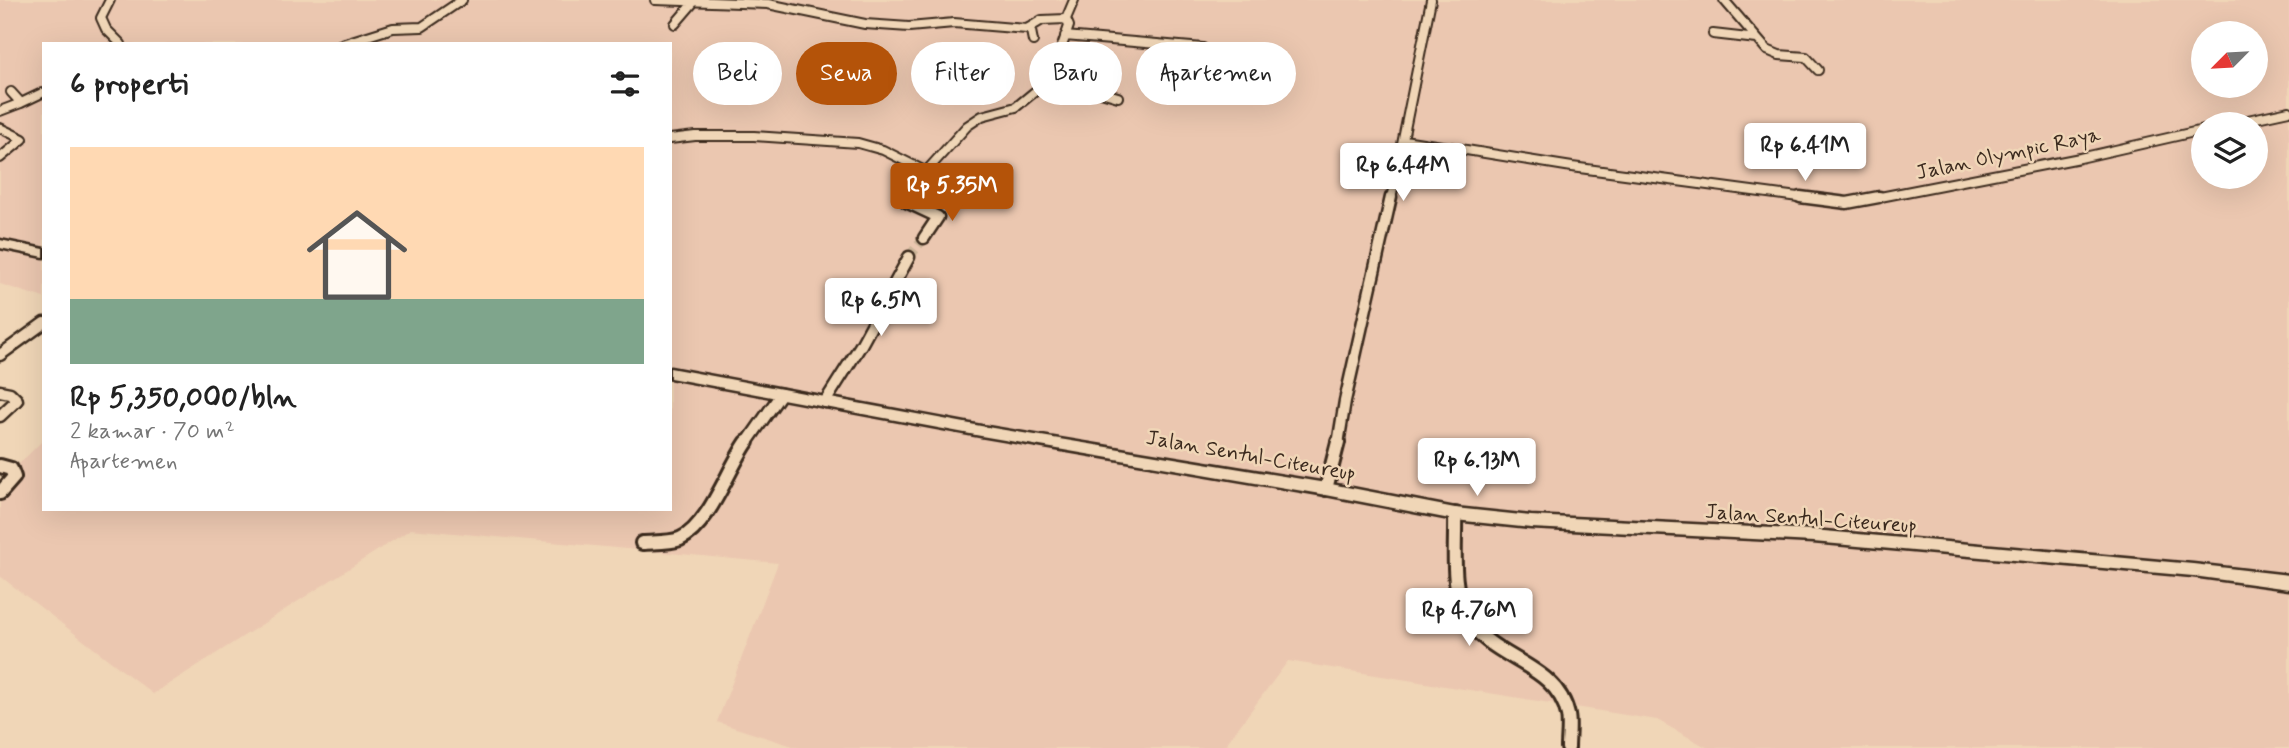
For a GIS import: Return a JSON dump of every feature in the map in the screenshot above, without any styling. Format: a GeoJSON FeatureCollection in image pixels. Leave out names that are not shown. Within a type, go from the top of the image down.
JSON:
{"type":"FeatureCollection","features":[{"type":"Feature","properties":{"kind":"street"},"geometry":{"type":"LineString","coordinates":[[110,0],[101,18],[106,29],[119,42]]}},
{"type":"Feature","properties":{"kind":"street"},"geometry":{"type":"LineString","coordinates":[[348,42],[393,28],[422,27],[461,0]]}},
{"type":"Feature","properties":{"kind":"street"},"geometry":{"type":"LineString","coordinates":[[655,0],[693,3],[783,3],[865,24],[909,27],[954,23],[1029,30],[1042,20],[1066,19]]}},
{"type":"Feature","properties":{"kind":"street"},"geometry":{"type":"LineString","coordinates":[[1063,42],[1069,26],[1066,19],[1074,0]]}},
{"type":"Feature","properties":{"kind":"street"},"geometry":{"type":"LineString","coordinates":[[1326,489],[1337,451],[1345,401],[1404,140],[1431,0]]}},
{"type":"Feature","properties":{"kind":"street"},"geometry":{"type":"LineString","coordinates":[[1724,0],[1771,53],[1806,57],[1818,70]]}},
{"type":"Feature","properties":{"kind":"street"},"geometry":{"type":"LineString","coordinates":[[675,24],[693,3]]}},
{"type":"Feature","properties":{"kind":"street"},"geometry":{"type":"LineString","coordinates":[[1029,30],[1033,41]]}},
{"type":"Feature","properties":{"kind":"street"},"geometry":{"type":"LineString","coordinates":[[1713,34],[1756,39]]}},
{"type":"Feature","properties":{"kind":"street"},"geometry":{"type":"LineString","coordinates":[[1065,36],[1139,42]]}},
{"type":"Feature","properties":{"kind":"street"},"geometry":{"type":"LineString","coordinates":[[11,92],[21,103]]}},
{"type":"Feature","properties":{"kind":"street"},"geometry":{"type":"LineString","coordinates":[[0,111],[42,93]]}},
{"type":"Feature","properties":{"kind":"street"},"geometry":{"type":"LineString","coordinates":[[924,237],[938,216],[906,202],[904,196],[927,172],[951,140],[971,123],[990,112],[1010,110],[1029,96]]}},
{"type":"Feature","properties":{"kind":"street"},"geometry":{"type":"LineString","coordinates":[[2268,116],[2289,111]]}},
{"type":"Feature","properties":{"kind":"street"},"geometry":{"type":"LineString","coordinates":[[0,158],[23,139],[1,130]]}},
{"type":"Feature","properties":{"kind":"street","name":"Jalan Olympic Raya"},"geometry":{"type":"LineString","coordinates":[[1404,140],[1572,167],[1847,203],[2080,158],[2191,133]]}},
{"type":"Feature","properties":{"kind":"street"},"geometry":{"type":"LineString","coordinates":[[672,139],[754,136],[858,143],[883,150],[927,172]]}},
{"type":"Feature","properties":{"kind":"street"},"geometry":{"type":"LineString","coordinates":[[0,244],[42,253]]}},
{"type":"Feature","properties":{"kind":"street"},"geometry":{"type":"LineString","coordinates":[[824,402],[860,345],[909,257]]}},
{"type":"Feature","properties":{"kind":"street"},"geometry":{"type":"LineString","coordinates":[[0,355],[42,324]]}},
{"type":"Feature","properties":{"kind":"street","name":"Jalan Sentul-Citeureup"},"geometry":{"type":"LineString","coordinates":[[672,373],[1455,514],[1531,522],[1813,536],[2193,569],[2289,582]]}},
{"type":"Feature","properties":{"kind":"street"},"geometry":{"type":"LineString","coordinates":[[0,391],[10,393],[17,400],[0,416]]}},
{"type":"Feature","properties":{"kind":"street"},"geometry":{"type":"LineString","coordinates":[[642,542],[677,540],[692,532],[701,522],[733,462],[781,394]]}},
{"type":"Feature","properties":{"kind":"street"},"geometry":{"type":"LineString","coordinates":[[0,466],[11,469],[14,477],[0,493]]}},
{"type":"Feature","properties":{"kind":"street"},"geometry":{"type":"LineString","coordinates":[[1455,514],[1458,575],[1466,616],[1478,633],[1490,643],[1551,680],[1563,697],[1571,729],[1568,748]]}},
{"type":"Feature","properties":{"kind":"shaded area"},"geometry":{"type":"Polygon","coordinates":[[[0,0],[2289,0],[2289,748],[1708,748],[1657,720],[1288,661],[1223,748],[799,748],[717,722],[778,563],[411,529],[153,694],[0,576],[0,483],[42,441],[42,511],[672,511],[672,42],[42,42],[42,297],[0,284],[0,0]]]}},
{"type":"Feature","properties":{"kind":"tunnel"},"geometry":{"type":"LineString","coordinates":[[909,257],[924,238]]}}]}
